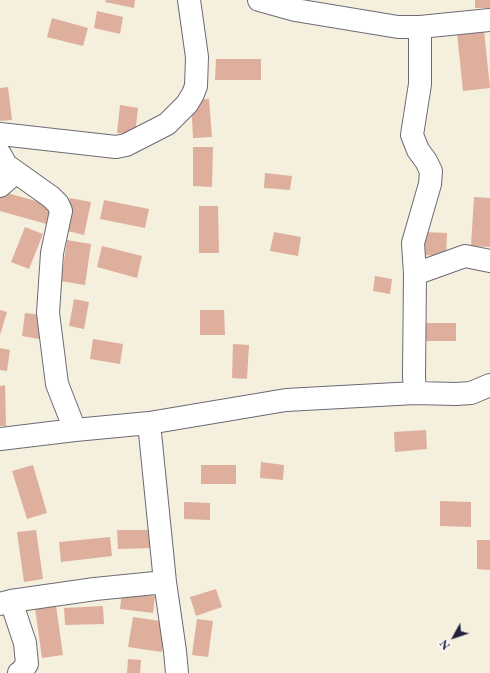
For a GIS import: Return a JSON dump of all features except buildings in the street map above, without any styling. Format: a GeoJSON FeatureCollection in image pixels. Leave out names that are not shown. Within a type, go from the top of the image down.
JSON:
{"type":"FeatureCollection","features":[{"type":"Feature","properties":{"kind":"street"},"geometry":{"type":"LineString","coordinates":[[0,134],[116,147],[126,145],[167,124],[187,104],[196,86],[197,57],[189,0]]}},
{"type":"Feature","properties":{"kind":"street"},"geometry":{"type":"LineString","coordinates":[[259,0],[295,10],[398,27],[420,27],[490,20]]}},
{"type":"Feature","properties":{"kind":"street"},"geometry":{"type":"LineString","coordinates":[[415,392],[415,274],[413,243],[430,184],[431,171],[418,150],[412,135],[420,84],[420,27]]}},
{"type":"Feature","properties":{"kind":"street"},"geometry":{"type":"LineString","coordinates":[[0,154],[6,165],[51,197],[58,204],[61,211],[52,253],[48,313],[57,384],[75,430]]}},
{"type":"Feature","properties":{"kind":"street"},"geometry":{"type":"LineString","coordinates":[[0,186],[16,172]]}},
{"type":"Feature","properties":{"kind":"street"},"geometry":{"type":"LineString","coordinates":[[415,274],[465,256],[490,261]]}},
{"type":"Feature","properties":{"kind":"street"},"geometry":{"type":"LineString","coordinates":[[0,439],[149,423],[286,400],[415,392],[456,394],[471,393],[490,385]]}},
{"type":"Feature","properties":{"kind":"street"},"geometry":{"type":"LineString","coordinates":[[149,423],[165,582],[177,673]]}},
{"type":"Feature","properties":{"kind":"street"},"geometry":{"type":"LineString","coordinates":[[19,673],[27,664],[25,643],[5,603],[95,589],[165,582]]}}]}
